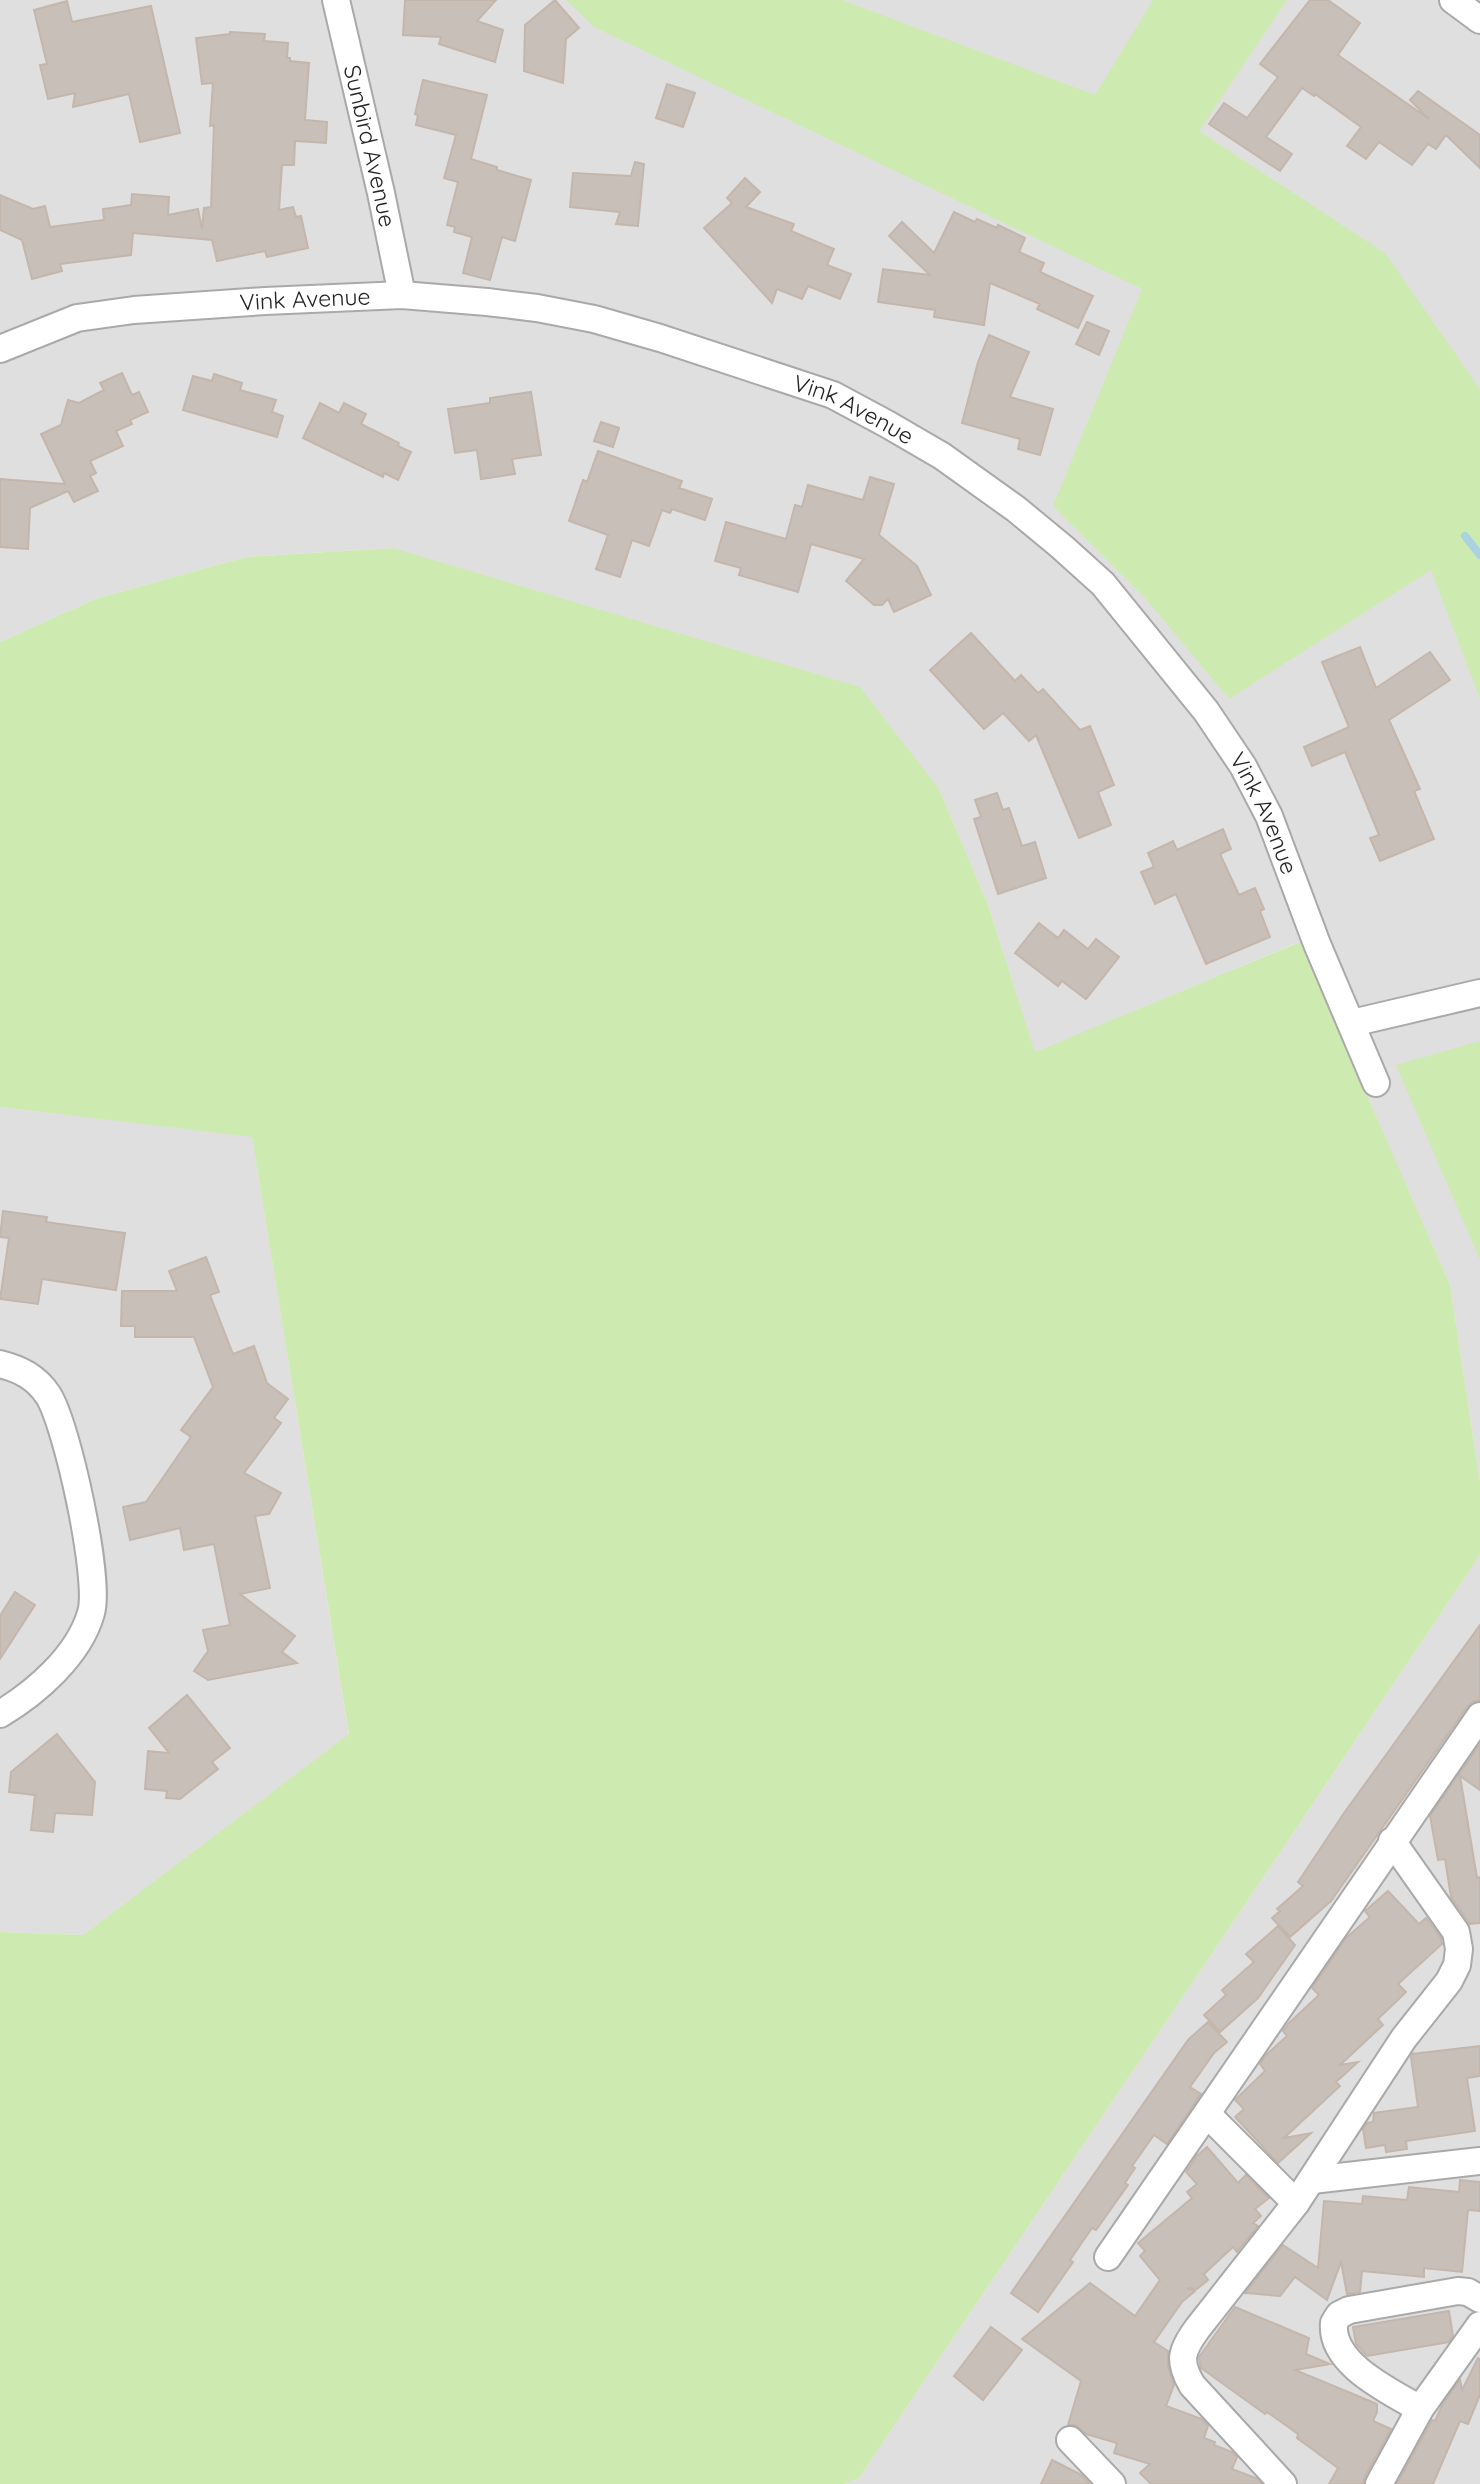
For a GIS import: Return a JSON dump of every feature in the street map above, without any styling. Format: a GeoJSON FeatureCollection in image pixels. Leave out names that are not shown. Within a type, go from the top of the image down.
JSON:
{"type":"FeatureCollection","features":[{"type":"Feature","properties":{"kind":"street","name":"Sunbird Avenue"},"geometry":{"type":"LineString","coordinates":[[336,0],[382,193],[401,295]]}},
{"type":"Feature","properties":{"kind":"street"},"geometry":{"type":"LineString","coordinates":[[1453,0],[1480,20]]}},
{"type":"Feature","properties":{"kind":"street","name":"Vink Avenue"},"geometry":{"type":"LineString","coordinates":[[0,349],[77,318],[265,301],[401,295],[512,305],[594,319],[673,342],[832,395],[887,424],[942,456],[1017,509],[1103,584],[1206,711],[1243,766],[1269,816],[1317,944],[1376,1083]]}},
{"type":"Feature","properties":{"kind":"street"},"geometry":{"type":"LineString","coordinates":[[1352,1023],[1480,993]]}},
{"type":"Feature","properties":{"kind":"street"},"geometry":{"type":"LineString","coordinates":[[0,1364],[36,1379],[49,1396],[62,1425],[76,1484],[93,1582],[92,1612],[80,1640],[49,1676],[0,1714]]}},
{"type":"Feature","properties":{"kind":"street"},"geometry":{"type":"LineString","coordinates":[[1108,2256],[1480,1716]]}},
{"type":"Feature","properties":{"kind":"street"},"geometry":{"type":"LineString","coordinates":[[1283,2484],[1192,2385],[1184,2370],[1182,2355],[1197,2329],[1296,2203],[1404,2038],[1450,1981],[1457,1965],[1457,1932],[1392,1841]]}},
{"type":"Feature","properties":{"kind":"street"},"geometry":{"type":"LineString","coordinates":[[1207,2114],[1296,2203]]}},
{"type":"Feature","properties":{"kind":"street"},"geometry":{"type":"LineString","coordinates":[[1312,2180],[1480,2161]]}},
{"type":"Feature","properties":{"kind":"street"},"geometry":{"type":"LineString","coordinates":[[1420,2409],[1354,2366],[1336,2343],[1334,2323],[1339,2315],[1349,2310],[1447,2292],[1468,2292],[1480,2299]]}},
{"type":"Feature","properties":{"kind":"street"},"geometry":{"type":"LineString","coordinates":[[1379,2484],[1420,2409],[1480,2325]]}},
{"type":"Feature","properties":{"kind":"street"},"geometry":{"type":"LineString","coordinates":[[1070,2440],[1112,2484]]}},
{"type":"Feature","properties":{"kind":"shaded area"},"geometry":{"type":"Polygon","coordinates":[[[0,0],[1480,0],[1480,1482],[1450,1285],[1299,942],[1035,1053],[988,905],[939,789],[393,548],[246,557],[95,599],[0,642],[0,0]]]}},
{"type":"Feature","properties":{"kind":"shaded area"},"geometry":{"type":"Polygon","coordinates":[[[0,1107],[252,1136],[349,1735],[83,1935],[0,1932],[0,1107]]]}},
{"type":"Feature","properties":{"kind":"shaded area"},"geometry":{"type":"Polygon","coordinates":[[[1480,1555],[1480,2484],[844,2484],[859,2478],[1480,1555]]]}},
{"type":"Feature","properties":{"kind":"green space"},"geometry":{"type":"Polygon","coordinates":[[[566,0],[842,0],[1095,95],[1153,0],[1287,0],[1199,131],[1385,253],[1480,389],[1480,699],[1431,570],[1229,699],[1146,599],[1053,506],[1142,289],[594,27],[566,0]]]}},
{"type":"Feature","properties":{"kind":"green space"},"geometry":{"type":"Polygon","coordinates":[[[393,548],[860,687],[939,789],[988,905],[1035,1052],[1300,942],[1450,1285],[1480,1482],[1480,1555],[859,2478],[844,2484],[0,2484],[0,1932],[83,1935],[349,1734],[252,1137],[0,1107],[0,642],[95,599],[246,557],[393,548]]]}},
{"type":"Feature","properties":{"kind":"green space"},"geometry":{"type":"Polygon","coordinates":[[[1480,1041],[1480,1260],[1396,1065],[1480,1041]]]}},
{"type":"Feature","properties":{"kind":"building"},"geometry":{"type":"Polygon","coordinates":[[[405,0],[496,0],[477,21],[503,30],[495,62],[439,44],[441,37],[403,35],[405,0]]]}},
{"type":"Feature","properties":{"kind":"building"},"geometry":{"type":"Polygon","coordinates":[[[555,0],[579,28],[566,39],[563,83],[524,71],[525,25],[555,0]]]}},
{"type":"Feature","properties":{"kind":"building"},"geometry":{"type":"Polygon","coordinates":[[[1310,0],[1328,0],[1360,23],[1338,55],[1429,119],[1410,100],[1418,91],[1480,135],[1480,168],[1446,135],[1436,149],[1428,144],[1412,165],[1379,142],[1366,159],[1347,146],[1361,127],[1315,94],[1314,96],[1302,88],[1266,137],[1292,154],[1280,171],[1209,124],[1224,103],[1247,118],[1278,77],[1260,64],[1310,0]]]}},
{"type":"Feature","properties":{"kind":"building"},"geometry":{"type":"Polygon","coordinates":[[[67,1],[72,22],[151,6],[180,133],[140,142],[129,94],[73,107],[75,93],[48,99],[40,65],[47,64],[34,10],[67,1]]]}},
{"type":"Feature","properties":{"kind":"building"},"geometry":{"type":"Polygon","coordinates":[[[230,32],[265,34],[264,41],[288,43],[287,58],[290,58],[290,61],[309,63],[305,120],[327,122],[326,143],[295,141],[294,165],[282,165],[279,210],[293,207],[296,217],[301,216],[308,248],[267,257],[265,251],[217,261],[212,240],[133,233],[131,255],[60,264],[62,271],[32,279],[22,240],[0,230],[0,195],[33,209],[45,206],[50,227],[104,220],[103,209],[131,205],[132,194],[169,197],[168,215],[198,209],[202,229],[204,208],[211,207],[214,125],[210,126],[213,83],[202,84],[196,38],[230,32]]]}},
{"type":"Feature","properties":{"kind":"building"},"geometry":{"type":"Polygon","coordinates":[[[423,80],[487,95],[471,159],[531,180],[515,241],[502,237],[490,280],[463,273],[472,237],[454,232],[455,227],[447,225],[458,182],[444,178],[456,135],[416,125],[418,115],[415,114],[423,80]]]}},
{"type":"Feature","properties":{"kind":"building"},"geometry":{"type":"Polygon","coordinates":[[[667,84],[695,93],[683,127],[656,118],[667,84]]]}},
{"type":"Feature","properties":{"kind":"building"},"geometry":{"type":"Polygon","coordinates":[[[635,162],[644,164],[638,226],[616,224],[620,212],[570,207],[573,173],[631,176],[635,162]]]}},
{"type":"Feature","properties":{"kind":"building"},"geometry":{"type":"Polygon","coordinates":[[[745,178],[760,192],[746,207],[794,224],[791,231],[834,249],[827,265],[851,274],[840,299],[808,286],[802,299],[777,289],[772,303],[704,228],[732,203],[727,198],[745,178]]]}},
{"type":"Feature","properties":{"kind":"building"},"geometry":{"type":"Polygon","coordinates":[[[954,212],[975,222],[977,219],[997,228],[998,225],[1025,238],[1019,252],[1044,263],[1040,272],[1093,296],[1078,328],[1037,309],[1040,304],[990,283],[984,325],[934,317],[935,310],[878,302],[883,269],[930,275],[889,236],[902,222],[934,253],[954,212]]]}},
{"type":"Feature","properties":{"kind":"building"},"geometry":{"type":"Polygon","coordinates":[[[1087,322],[1109,331],[1099,355],[1076,344],[1087,322]]]}},
{"type":"Feature","properties":{"kind":"building"},"geometry":{"type":"Polygon","coordinates":[[[989,335],[1029,352],[1010,397],[1053,409],[1040,455],[1018,449],[1020,439],[962,423],[978,362],[989,335]]]}},
{"type":"Feature","properties":{"kind":"building"},"geometry":{"type":"Polygon","coordinates":[[[122,373],[132,395],[139,392],[148,412],[130,420],[132,424],[116,431],[123,446],[90,461],[96,473],[90,476],[98,491],[74,502],[68,491],[30,508],[28,549],[0,547],[0,479],[65,484],[41,434],[61,425],[68,400],[79,403],[104,390],[100,383],[122,373]]]}},
{"type":"Feature","properties":{"kind":"building"},"geometry":{"type":"Polygon","coordinates":[[[214,374],[242,383],[240,390],[276,400],[272,412],[283,416],[277,437],[183,410],[193,376],[212,381],[214,374]]]}},
{"type":"Feature","properties":{"kind":"building"},"geometry":{"type":"Polygon","coordinates":[[[531,392],[541,455],[512,459],[515,474],[481,479],[477,450],[455,453],[448,409],[490,403],[490,398],[531,392]]]}},
{"type":"Feature","properties":{"kind":"building"},"geometry":{"type":"Polygon","coordinates":[[[320,403],[339,413],[344,403],[366,414],[361,424],[411,452],[398,480],[384,473],[383,477],[303,438],[320,403]]]}},
{"type":"Feature","properties":{"kind":"building"},"geometry":{"type":"Polygon","coordinates":[[[601,422],[619,428],[613,447],[594,441],[601,422]]]}},
{"type":"Feature","properties":{"kind":"building"},"geometry":{"type":"Polygon","coordinates":[[[598,451],[682,481],[679,488],[712,499],[705,520],[672,509],[670,513],[662,510],[649,546],[632,540],[620,577],[596,569],[608,535],[569,521],[583,480],[587,482],[598,451]]]}},
{"type":"Feature","properties":{"kind":"building"},"geometry":{"type":"Polygon","coordinates":[[[870,477],[894,484],[879,535],[917,566],[931,595],[894,612],[888,599],[882,605],[874,605],[846,581],[864,559],[811,544],[798,592],[739,575],[741,568],[715,561],[726,522],[786,539],[795,505],[802,507],[808,485],[863,500],[870,477]]]}},
{"type":"Feature","properties":{"kind":"building"},"geometry":{"type":"Polygon","coordinates":[[[971,633],[1015,681],[1021,675],[1038,693],[1043,689],[1080,730],[1090,726],[1114,785],[1098,792],[1111,825],[1079,838],[1036,735],[1029,741],[1003,713],[984,729],[930,670],[971,633]]]}},
{"type":"Feature","properties":{"kind":"building"},"geometry":{"type":"Polygon","coordinates":[[[1360,647],[1376,688],[1430,652],[1450,680],[1389,720],[1420,789],[1414,791],[1434,839],[1380,861],[1370,838],[1379,835],[1345,752],[1312,766],[1304,747],[1349,727],[1322,662],[1360,647]]]}},
{"type":"Feature","properties":{"kind":"building"},"geometry":{"type":"Polygon","coordinates":[[[997,793],[1003,810],[1009,808],[1022,846],[1035,842],[1046,878],[998,894],[974,819],[981,817],[975,800],[997,793]]]}},
{"type":"Feature","properties":{"kind":"building"},"geometry":{"type":"Polygon","coordinates":[[[1223,829],[1231,849],[1220,854],[1239,895],[1255,888],[1264,909],[1260,911],[1270,937],[1206,964],[1176,894],[1155,904],[1141,872],[1154,867],[1148,853],[1173,841],[1177,850],[1223,829]]]}},
{"type":"Feature","properties":{"kind":"building"},"geometry":{"type":"Polygon","coordinates":[[[1039,923],[1058,938],[1064,930],[1088,949],[1096,939],[1119,957],[1086,999],[1062,981],[1058,986],[1015,953],[1039,923]]]}},
{"type":"Feature","properties":{"kind":"building"},"geometry":{"type":"Polygon","coordinates":[[[3,1211],[47,1217],[46,1222],[125,1233],[116,1290],[42,1279],[38,1304],[0,1299],[9,1238],[0,1237],[3,1211]]]}},
{"type":"Feature","properties":{"kind":"building"},"geometry":{"type":"Polygon","coordinates":[[[206,1257],[219,1292],[210,1295],[233,1354],[254,1346],[267,1383],[288,1399],[274,1418],[281,1423],[244,1473],[281,1493],[269,1514],[255,1516],[270,1588],[240,1594],[295,1636],[282,1652],[297,1663],[208,1680],[194,1671],[208,1651],[203,1630],[230,1625],[214,1544],[184,1550],[180,1528],[130,1540],[123,1507],[146,1502],[191,1437],[181,1430],[213,1387],[194,1337],[135,1337],[135,1326],[121,1326],[122,1291],[177,1291],[169,1271],[206,1257]]]}},
{"type":"Feature","properties":{"kind":"building"},"geometry":{"type":"Polygon","coordinates":[[[15,1592],[35,1605],[0,1659],[0,1616],[15,1592]]]}},
{"type":"Feature","properties":{"kind":"building"},"geometry":{"type":"Polygon","coordinates":[[[1480,1625],[1480,1700],[1467,1707],[1331,1901],[1290,1937],[1272,1918],[1280,1911],[1277,1909],[1303,1886],[1298,1882],[1344,1813],[1480,1625]]]}},
{"type":"Feature","properties":{"kind":"building"},"geometry":{"type":"Polygon","coordinates":[[[187,1695],[230,1748],[212,1762],[218,1769],[180,1799],[166,1798],[167,1791],[145,1789],[148,1751],[169,1753],[149,1728],[187,1695]]]}},
{"type":"Feature","properties":{"kind":"building"},"geometry":{"type":"Polygon","coordinates":[[[57,1734],[95,1782],[92,1815],[55,1813],[53,1832],[31,1830],[35,1795],[9,1792],[11,1772],[57,1734]]]}},
{"type":"Feature","properties":{"kind":"building"},"geometry":{"type":"Polygon","coordinates":[[[1480,1744],[1480,1790],[1460,1776],[1477,1878],[1480,1877],[1480,1923],[1470,1924],[1451,1897],[1445,1859],[1438,1860],[1430,1816],[1480,1744]]]}},
{"type":"Feature","properties":{"kind":"building"},"geometry":{"type":"Polygon","coordinates":[[[1388,1891],[1419,1924],[1426,1918],[1441,1938],[1442,1944],[1398,1984],[1406,1992],[1378,2019],[1383,2025],[1340,2065],[1358,2062],[1336,2082],[1340,2086],[1284,2138],[1311,2133],[1278,2163],[1235,2117],[1244,2109],[1235,2100],[1265,2071],[1260,2064],[1265,2056],[1287,2036],[1283,2031],[1288,2024],[1319,1995],[1312,1988],[1346,1938],[1370,1917],[1365,1911],[1388,1891]]]}},
{"type":"Feature","properties":{"kind":"building"},"geometry":{"type":"Polygon","coordinates":[[[1278,1926],[1295,1945],[1258,1998],[1220,2032],[1204,2015],[1226,1995],[1222,1990],[1254,1962],[1246,1954],[1278,1926]]]}},
{"type":"Feature","properties":{"kind":"building"},"geometry":{"type":"Polygon","coordinates":[[[1208,2022],[1227,2042],[1214,2053],[1190,2087],[1201,2094],[1167,2144],[1154,2135],[1132,2166],[1135,2168],[1125,2183],[1128,2185],[1096,2230],[1092,2228],[1070,2260],[1073,2262],[1038,2312],[1011,2293],[1188,2040],[1208,2022]]]}},
{"type":"Feature","properties":{"kind":"building"},"geometry":{"type":"Polygon","coordinates":[[[1480,2046],[1480,2076],[1467,2078],[1475,2131],[1406,2141],[1407,2149],[1386,2152],[1385,2145],[1366,2148],[1363,2129],[1367,2123],[1373,2122],[1374,2113],[1418,2107],[1412,2054],[1480,2046]]]}},
{"type":"Feature","properties":{"kind":"building"},"geometry":{"type":"Polygon","coordinates":[[[1207,2147],[1238,2183],[1246,2175],[1269,2198],[1255,2209],[1261,2216],[1253,2223],[1258,2226],[1237,2252],[1233,2247],[1204,2274],[1208,2280],[1197,2289],[1187,2288],[1195,2291],[1182,2302],[1154,2342],[1168,2351],[1168,2366],[1174,2385],[1166,2406],[1202,2419],[1208,2426],[1204,2438],[1237,2457],[1232,2469],[1256,2478],[1262,2484],[1151,2484],[1140,2473],[1150,2464],[1114,2453],[1117,2443],[1086,2434],[1075,2425],[1068,2425],[1081,2381],[1022,2339],[1090,2283],[1135,2316],[1160,2280],[1140,2256],[1145,2251],[1138,2243],[1192,2198],[1187,2192],[1197,2184],[1186,2172],[1207,2147]]]}},
{"type":"Feature","properties":{"kind":"building"},"geometry":{"type":"Polygon","coordinates":[[[1460,2180],[1480,2182],[1480,2211],[1468,2210],[1462,2272],[1424,2268],[1424,2277],[1362,2271],[1360,2292],[1347,2294],[1341,2262],[1327,2300],[1295,2277],[1280,2296],[1245,2293],[1283,2245],[1318,2268],[1324,2201],[1362,2204],[1363,2196],[1407,2200],[1409,2187],[1459,2192],[1460,2180]]]}},
{"type":"Feature","properties":{"kind":"building"},"geometry":{"type":"Polygon","coordinates":[[[1235,2307],[1309,2338],[1306,2354],[1330,2364],[1295,2370],[1377,2404],[1373,2421],[1391,2429],[1363,2484],[1329,2484],[1338,2468],[1297,2438],[1298,2434],[1201,2368],[1199,2357],[1235,2307]]]}},
{"type":"Feature","properties":{"kind":"building"},"geometry":{"type":"Polygon","coordinates":[[[1449,2311],[1453,2336],[1449,2342],[1367,2356],[1356,2344],[1353,2327],[1449,2311]]]}},
{"type":"Feature","properties":{"kind":"building"},"geometry":{"type":"Polygon","coordinates":[[[991,2327],[1022,2350],[983,2400],[954,2376],[991,2327]]]}},
{"type":"Feature","properties":{"kind":"building"},"geometry":{"type":"Polygon","coordinates":[[[1478,2358],[1480,2395],[1468,2424],[1460,2421],[1433,2484],[1397,2484],[1432,2420],[1435,2421],[1442,2405],[1460,2380],[1462,2390],[1478,2358]]]}},
{"type":"Feature","properties":{"kind":"building"},"geometry":{"type":"Polygon","coordinates":[[[1052,2460],[1080,2474],[1090,2484],[1041,2484],[1052,2460]]]}},
{"type":"Feature","properties":{"kind":"waterway"},"geometry":{"type":"LineString","coordinates":[[1465,536],[1480,555]]}}]}
